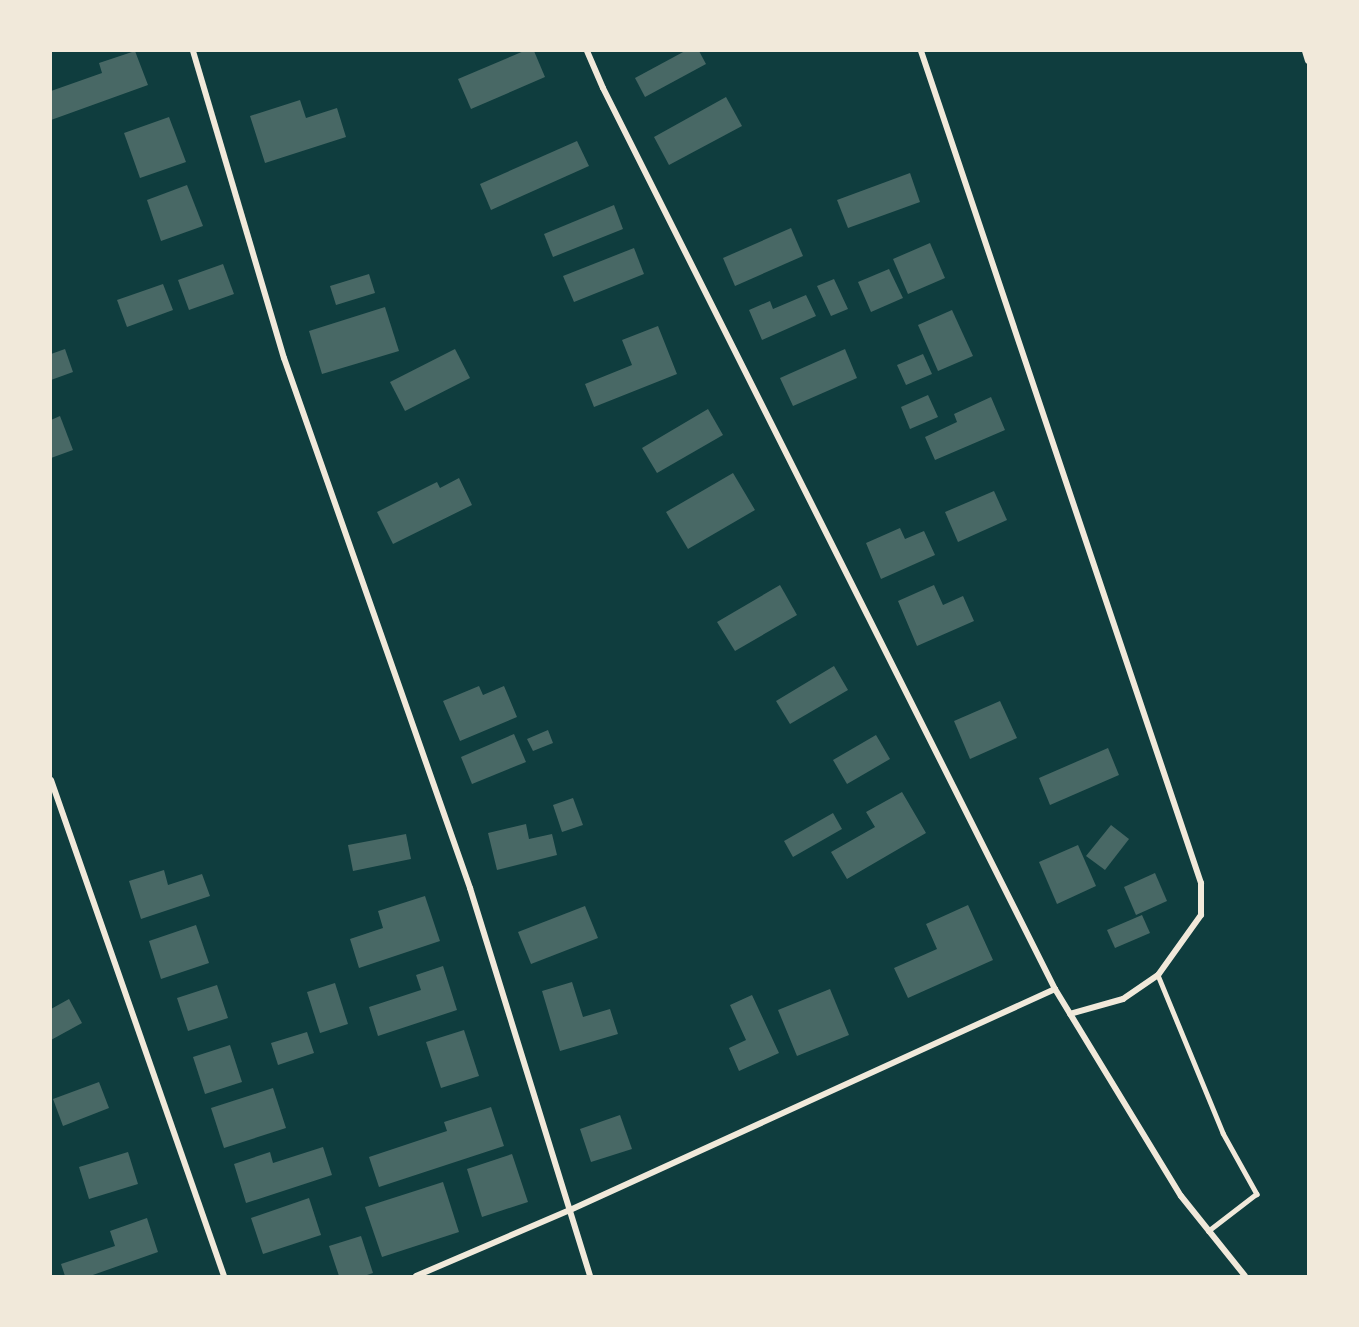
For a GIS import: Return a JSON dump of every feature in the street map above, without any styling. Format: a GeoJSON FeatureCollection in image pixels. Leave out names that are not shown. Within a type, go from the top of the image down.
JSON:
{"type":"FeatureCollection","features":[{"type":"Feature","properties":{"kind":"street"},"geometry":{"type":"LineString","coordinates":[[193,51],[284,358],[470,888],[590,1276]]}},
{"type":"Feature","properties":{"kind":"street"},"geometry":{"type":"LineString","coordinates":[[587,51],[603,88],[1055,989],[1181,1196],[1245,1276]]}},
{"type":"Feature","properties":{"kind":"street"},"geometry":{"type":"LineString","coordinates":[[921,51],[1202,884],[1202,915],[1158,975],[1123,999],[1070,1014]]}},
{"type":"Feature","properties":{"kind":"street"},"geometry":{"type":"LineString","coordinates":[[1305,51],[1308,61]]}},
{"type":"Feature","properties":{"kind":"street"},"geometry":{"type":"LineString","coordinates":[[51,780],[224,1276]]}},
{"type":"Feature","properties":{"kind":"street"},"geometry":{"type":"LineString","coordinates":[[416,1276],[570,1210],[1055,989]]}},
{"type":"Feature","properties":{"kind":"lane"},"geometry":{"type":"LineString","coordinates":[[1158,975],[1223,1133],[1257,1194],[1209,1231]]}},
{"type":"Feature","properties":{"kind":"building"},"geometry":{"type":"Polygon","coordinates":[[[135,51],[148,85],[51,120],[51,91],[102,73],[99,63],[135,51]]]}},
{"type":"Feature","properties":{"kind":"building"},"geometry":{"type":"Polygon","coordinates":[[[524,51],[534,51],[545,77],[471,109],[458,79],[524,51]]]}},
{"type":"Feature","properties":{"kind":"building"},"geometry":{"type":"Polygon","coordinates":[[[685,51],[699,51],[706,64],[645,97],[635,78],[685,51]]]}},
{"type":"Feature","properties":{"kind":"building"},"geometry":{"type":"Polygon","coordinates":[[[726,97],[742,126],[669,165],[654,137],[726,97]]]}},
{"type":"Feature","properties":{"kind":"building"},"geometry":{"type":"Polygon","coordinates":[[[300,100],[306,118],[337,108],[346,137],[265,163],[250,116],[300,100]]]}},
{"type":"Feature","properties":{"kind":"building"},"geometry":{"type":"Polygon","coordinates":[[[169,117],[186,162],[140,178],[124,133],[169,117]]]}},
{"type":"Feature","properties":{"kind":"building"},"geometry":{"type":"Polygon","coordinates":[[[577,141],[589,166],[491,210],[480,184],[577,141]]]}},
{"type":"Feature","properties":{"kind":"building"},"geometry":{"type":"Polygon","coordinates":[[[910,173],[920,202],[848,228],[837,200],[910,173]]]}},
{"type":"Feature","properties":{"kind":"building"},"geometry":{"type":"Polygon","coordinates":[[[187,185],[203,226],[161,241],[147,200],[187,185]]]}},
{"type":"Feature","properties":{"kind":"building"},"geometry":{"type":"Polygon","coordinates":[[[614,205],[623,229],[553,257],[544,234],[614,205]]]}},
{"type":"Feature","properties":{"kind":"building"},"geometry":{"type":"Polygon","coordinates":[[[791,228],[803,256],[735,286],[723,258],[791,228]]]}},
{"type":"Feature","properties":{"kind":"building"},"geometry":{"type":"Polygon","coordinates":[[[930,243],[945,278],[908,294],[893,259],[930,243]]]}},
{"type":"Feature","properties":{"kind":"building"},"geometry":{"type":"Polygon","coordinates":[[[634,248],[644,274],[574,302],[563,276],[634,248]]]}},
{"type":"Feature","properties":{"kind":"building"},"geometry":{"type":"Polygon","coordinates":[[[223,264],[234,294],[189,310],[178,280],[223,264]]]}},
{"type":"Feature","properties":{"kind":"building"},"geometry":{"type":"Polygon","coordinates":[[[889,269],[903,298],[871,312],[858,282],[889,269]]]}},
{"type":"Feature","properties":{"kind":"building"},"geometry":{"type":"Polygon","coordinates":[[[369,274],[375,293],[336,305],[330,286],[369,274]]]}},
{"type":"Feature","properties":{"kind":"building"},"geometry":{"type":"Polygon","coordinates":[[[834,279],[848,309],[831,316],[817,286],[834,279]]]}},
{"type":"Feature","properties":{"kind":"building"},"geometry":{"type":"Polygon","coordinates":[[[163,284],[173,310],[127,327],[117,300],[163,284]]]}},
{"type":"Feature","properties":{"kind":"building"},"geometry":{"type":"Polygon","coordinates":[[[806,295],[816,316],[762,340],[749,310],[770,301],[773,309],[806,295]]]}},
{"type":"Feature","properties":{"kind":"building"},"geometry":{"type":"Polygon","coordinates":[[[385,307],[399,351],[322,374],[309,331],[385,307]]]}},
{"type":"Feature","properties":{"kind":"building"},"geometry":{"type":"Polygon","coordinates":[[[952,310],[973,356],[938,371],[918,325],[952,310]]]}},
{"type":"Feature","properties":{"kind":"building"},"geometry":{"type":"Polygon","coordinates":[[[658,326],[677,374],[594,407],[585,384],[632,365],[622,340],[658,326]]]}},
{"type":"Feature","properties":{"kind":"building"},"geometry":{"type":"Polygon","coordinates":[[[65,349],[73,372],[51,380],[51,354],[65,349]]]}},
{"type":"Feature","properties":{"kind":"building"},"geometry":{"type":"Polygon","coordinates":[[[455,349],[470,378],[405,411],[390,382],[455,349]]]}},
{"type":"Feature","properties":{"kind":"building"},"geometry":{"type":"Polygon","coordinates":[[[845,349],[857,378],[793,406],[780,378],[845,349]]]}},
{"type":"Feature","properties":{"kind":"building"},"geometry":{"type":"Polygon","coordinates":[[[923,354],[932,374],[906,385],[897,365],[923,354]]]}},
{"type":"Feature","properties":{"kind":"building"},"geometry":{"type":"Polygon","coordinates":[[[928,395],[938,417],[910,429],[901,407],[928,395]]]}},
{"type":"Feature","properties":{"kind":"building"},"geometry":{"type":"Polygon","coordinates":[[[991,397],[1005,430],[935,460],[925,437],[957,422],[954,414],[991,397]]]}},
{"type":"Feature","properties":{"kind":"building"},"geometry":{"type":"Polygon","coordinates":[[[708,409],[723,435],[657,473],[642,448],[708,409]]]}},
{"type":"Feature","properties":{"kind":"building"},"geometry":{"type":"Polygon","coordinates":[[[60,416],[73,450],[51,458],[51,420],[60,416]]]}},
{"type":"Feature","properties":{"kind":"building"},"geometry":{"type":"Polygon","coordinates":[[[733,473],[755,510],[688,549],[666,512],[733,473]]]}},
{"type":"Feature","properties":{"kind":"building"},"geometry":{"type":"Polygon","coordinates":[[[459,478],[472,505],[393,544],[377,512],[437,482],[440,488],[459,478]]]}},
{"type":"Feature","properties":{"kind":"building"},"geometry":{"type":"Polygon","coordinates":[[[994,491],[1007,520],[958,542],[945,512],[994,491]]]}},
{"type":"Feature","properties":{"kind":"building"},"geometry":{"type":"Polygon","coordinates":[[[900,528],[905,539],[924,531],[935,555],[881,579],[866,543],[900,528]]]}},
{"type":"Feature","properties":{"kind":"building"},"geometry":{"type":"Polygon","coordinates":[[[780,585],[797,615],[735,651],[717,622],[780,585]]]}},
{"type":"Feature","properties":{"kind":"building"},"geometry":{"type":"Polygon","coordinates":[[[934,585],[943,605],[963,596],[974,621],[917,646],[898,601],[934,585]]]}},
{"type":"Feature","properties":{"kind":"building"},"geometry":{"type":"Polygon","coordinates":[[[834,666],[848,690],[790,724],[776,701],[834,666]]]}},
{"type":"Feature","properties":{"kind":"building"},"geometry":{"type":"Polygon","coordinates":[[[479,686],[483,695],[504,686],[517,717],[460,741],[443,701],[479,686]]]}},
{"type":"Feature","properties":{"kind":"building"},"geometry":{"type":"Polygon","coordinates":[[[1000,701],[1017,738],[970,759],[954,721],[1000,701]]]}},
{"type":"Feature","properties":{"kind":"building"},"geometry":{"type":"Polygon","coordinates":[[[548,730],[553,743],[533,751],[527,739],[548,730]]]}},
{"type":"Feature","properties":{"kind":"building"},"geometry":{"type":"Polygon","coordinates":[[[514,734],[526,762],[472,784],[461,757],[514,734]]]}},
{"type":"Feature","properties":{"kind":"building"},"geometry":{"type":"Polygon","coordinates":[[[876,735],[890,759],[847,784],[833,760],[876,735]]]}},
{"type":"Feature","properties":{"kind":"building"},"geometry":{"type":"Polygon","coordinates":[[[1108,748],[1119,775],[1050,805],[1039,778],[1108,748]]]}},
{"type":"Feature","properties":{"kind":"building"},"geometry":{"type":"Polygon","coordinates":[[[902,792],[926,833],[847,879],[831,852],[875,827],[866,812],[902,792]]]}},
{"type":"Feature","properties":{"kind":"building"},"geometry":{"type":"Polygon","coordinates":[[[573,798],[583,825],[562,832],[553,805],[573,798]]]}},
{"type":"Feature","properties":{"kind":"building"},"geometry":{"type":"Polygon","coordinates":[[[833,813],[842,829],[793,857],[784,841],[833,813]]]}},
{"type":"Feature","properties":{"kind":"building"},"geometry":{"type":"Polygon","coordinates":[[[526,824],[529,839],[552,834],[557,855],[497,870],[488,833],[526,824]]]}},
{"type":"Feature","properties":{"kind":"building"},"geometry":{"type":"Polygon","coordinates":[[[1111,825],[1129,839],[1105,870],[1086,856],[1111,825]]]}},
{"type":"Feature","properties":{"kind":"building"},"geometry":{"type":"Polygon","coordinates":[[[406,834],[411,859],[353,871],[348,845],[406,834]]]}},
{"type":"Feature","properties":{"kind":"building"},"geometry":{"type":"Polygon","coordinates":[[[1078,845],[1096,886],[1057,904],[1039,862],[1078,845]]]}},
{"type":"Feature","properties":{"kind":"building"},"geometry":{"type":"Polygon","coordinates":[[[164,870],[168,885],[202,874],[210,896],[141,919],[129,881],[164,870]]]}},
{"type":"Feature","properties":{"kind":"building"},"geometry":{"type":"Polygon","coordinates":[[[1155,873],[1167,901],[1136,915],[1124,887],[1155,873]]]}},
{"type":"Feature","properties":{"kind":"building"},"geometry":{"type":"Polygon","coordinates":[[[425,896],[440,941],[359,968],[350,939],[383,928],[378,911],[425,896]]]}},
{"type":"Feature","properties":{"kind":"building"},"geometry":{"type":"Polygon","coordinates":[[[968,905],[993,960],[908,998],[894,968],[937,949],[926,924],[968,905]]]}},
{"type":"Feature","properties":{"kind":"building"},"geometry":{"type":"Polygon","coordinates":[[[585,906],[598,938],[531,964],[518,932],[585,906]]]}},
{"type":"Feature","properties":{"kind":"building"},"geometry":{"type":"Polygon","coordinates":[[[1142,915],[1150,933],[1115,948],[1107,930],[1142,915]]]}},
{"type":"Feature","properties":{"kind":"building"},"geometry":{"type":"Polygon","coordinates":[[[196,925],[209,963],[161,979],[149,941],[196,925]]]}},
{"type":"Feature","properties":{"kind":"building"},"geometry":{"type":"Polygon","coordinates":[[[443,966],[457,1010],[378,1036],[369,1007],[421,990],[416,975],[443,966]]]}},
{"type":"Feature","properties":{"kind":"building"},"geometry":{"type":"Polygon","coordinates":[[[572,982],[583,1017],[610,1009],[618,1034],[560,1051],[542,991],[572,982]]]}},
{"type":"Feature","properties":{"kind":"building"},"geometry":{"type":"Polygon","coordinates":[[[335,983],[348,1024],[320,1033],[307,992],[335,983]]]}},
{"type":"Feature","properties":{"kind":"building"},"geometry":{"type":"Polygon","coordinates":[[[217,985],[228,1018],[188,1031],[177,998],[217,985]]]}},
{"type":"Feature","properties":{"kind":"building"},"geometry":{"type":"Polygon","coordinates":[[[830,989],[849,1035],[797,1056],[778,1010],[830,989]]]}},
{"type":"Feature","properties":{"kind":"building"},"geometry":{"type":"Polygon","coordinates":[[[752,995],[779,1053],[739,1071],[729,1048],[746,1040],[730,1005],[752,995]]]}},
{"type":"Feature","properties":{"kind":"building"},"geometry":{"type":"Polygon","coordinates":[[[69,999],[82,1023],[51,1040],[51,1009],[69,999]]]}},
{"type":"Feature","properties":{"kind":"building"},"geometry":{"type":"Polygon","coordinates":[[[464,1030],[479,1076],[441,1088],[426,1042],[464,1030]]]}},
{"type":"Feature","properties":{"kind":"building"},"geometry":{"type":"Polygon","coordinates":[[[307,1032],[314,1053],[278,1065],[271,1043],[307,1032]]]}},
{"type":"Feature","properties":{"kind":"building"},"geometry":{"type":"Polygon","coordinates":[[[230,1045],[242,1082],[205,1094],[193,1057],[230,1045]]]}},
{"type":"Feature","properties":{"kind":"building"},"geometry":{"type":"Polygon","coordinates":[[[99,1082],[109,1108],[63,1126],[53,1099],[99,1082]]]}},
{"type":"Feature","properties":{"kind":"building"},"geometry":{"type":"Polygon","coordinates":[[[273,1088],[286,1128],[224,1148],[211,1108],[273,1088]]]}},
{"type":"Feature","properties":{"kind":"building"},"geometry":{"type":"Polygon","coordinates":[[[491,1107],[504,1146],[379,1187],[369,1157],[447,1131],[444,1122],[491,1107]]]}},
{"type":"Feature","properties":{"kind":"building"},"geometry":{"type":"Polygon","coordinates":[[[620,1115],[632,1149],[591,1162],[580,1129],[620,1115]]]}},
{"type":"Feature","properties":{"kind":"building"},"geometry":{"type":"Polygon","coordinates":[[[323,1147],[332,1175],[246,1203],[234,1164],[270,1152],[273,1163],[323,1147]]]}},
{"type":"Feature","properties":{"kind":"building"},"geometry":{"type":"Polygon","coordinates":[[[128,1152],[138,1184],[89,1199],[79,1167],[128,1152]]]}},
{"type":"Feature","properties":{"kind":"building"},"geometry":{"type":"Polygon","coordinates":[[[512,1154],[528,1202],[482,1217],[467,1169],[512,1154]]]}},
{"type":"Feature","properties":{"kind":"building"},"geometry":{"type":"Polygon","coordinates":[[[443,1182],[459,1232],[382,1257],[365,1207],[443,1182]]]}},
{"type":"Feature","properties":{"kind":"building"},"geometry":{"type":"Polygon","coordinates":[[[309,1198],[321,1235],[263,1254],[251,1218],[309,1198]]]}},
{"type":"Feature","properties":{"kind":"building"},"geometry":{"type":"Polygon","coordinates":[[[147,1218],[158,1252],[90,1276],[65,1276],[61,1264],[115,1246],[110,1231],[147,1218]]]}},
{"type":"Feature","properties":{"kind":"building"},"geometry":{"type":"Polygon","coordinates":[[[361,1236],[373,1273],[364,1276],[339,1276],[329,1246],[361,1236]]]}}]}
